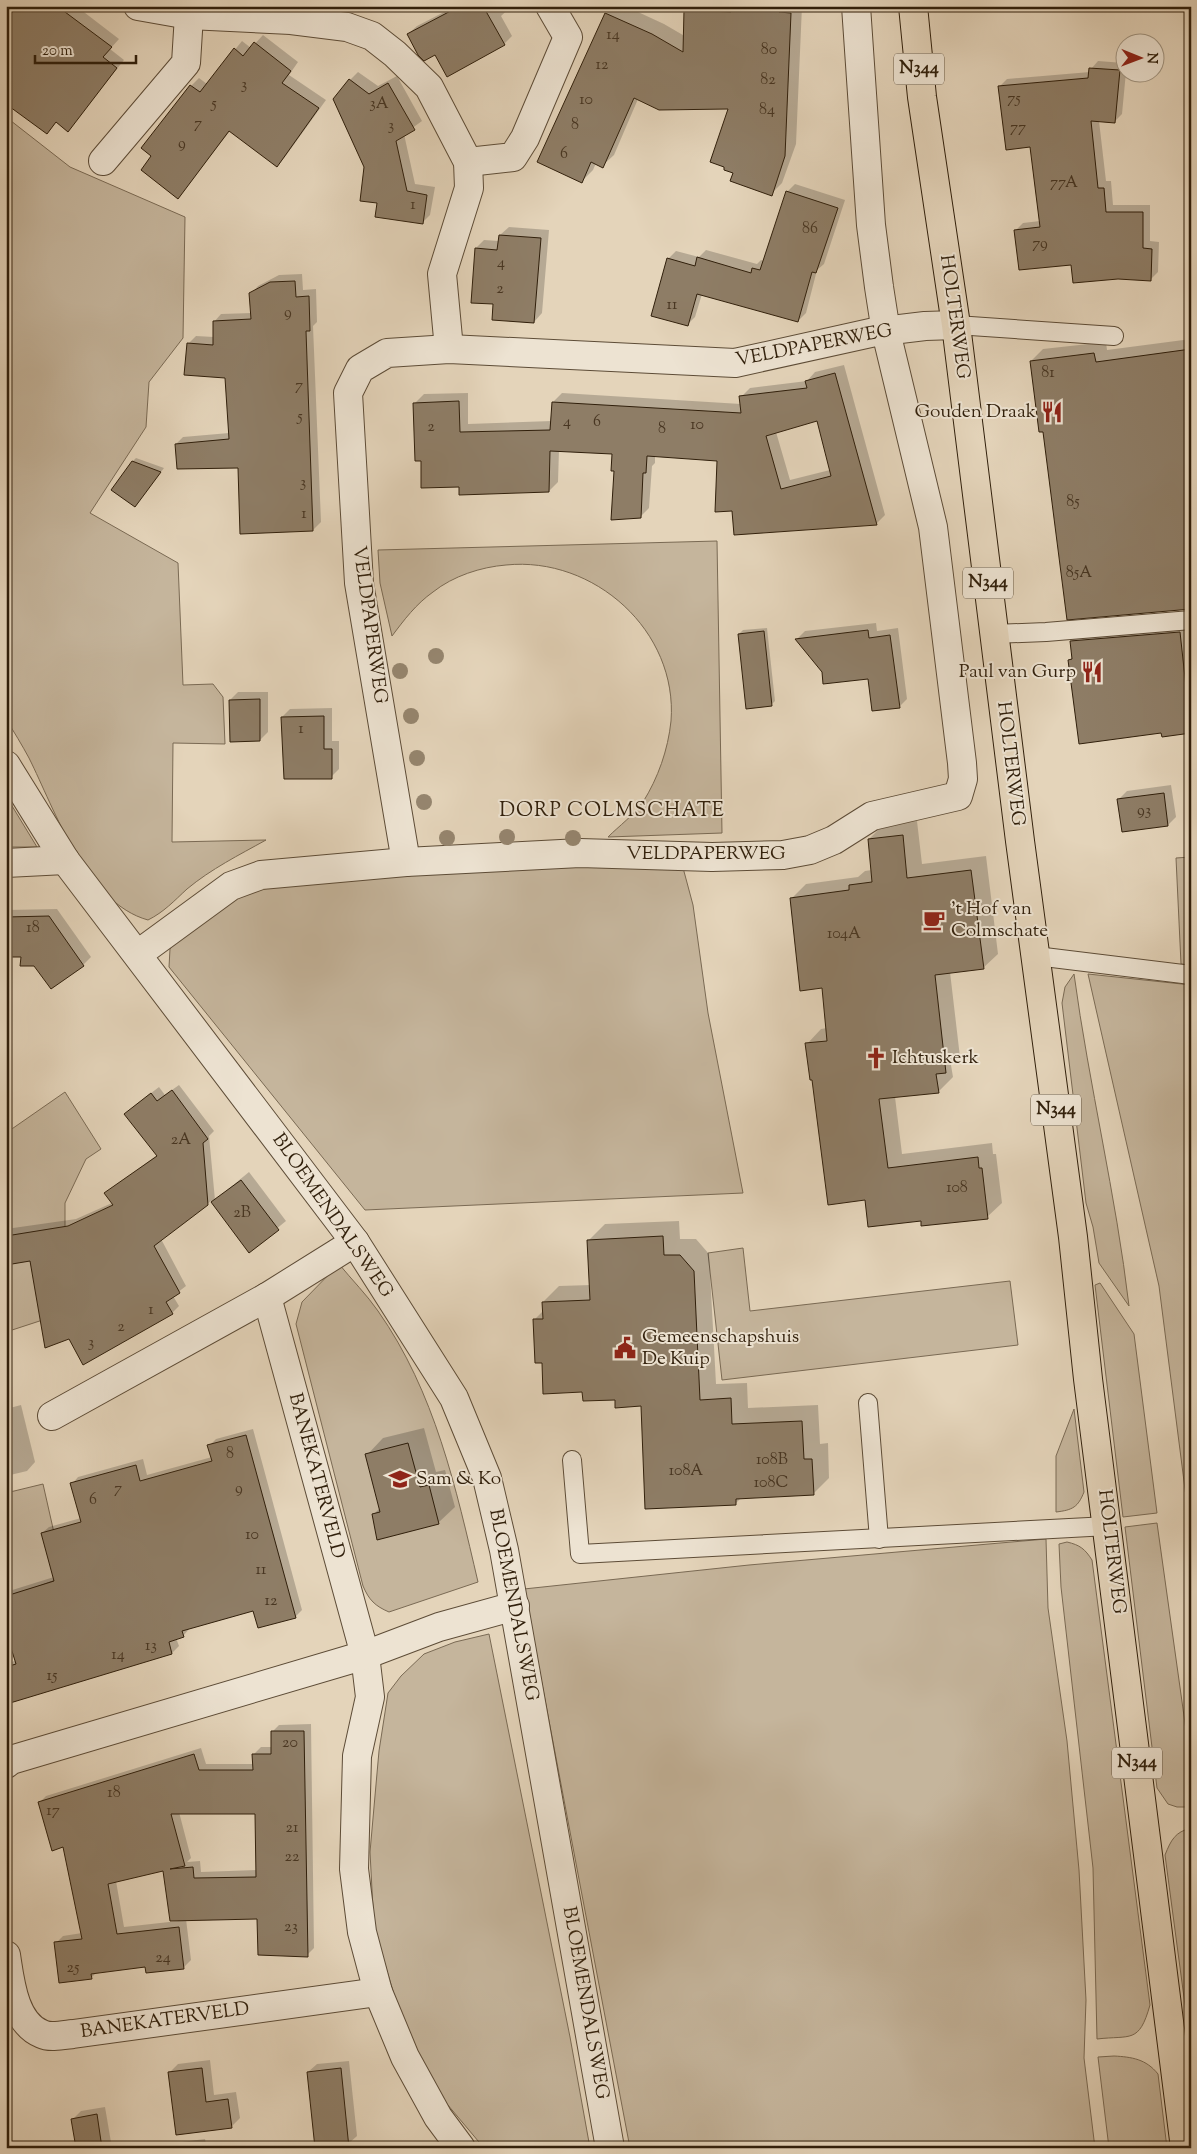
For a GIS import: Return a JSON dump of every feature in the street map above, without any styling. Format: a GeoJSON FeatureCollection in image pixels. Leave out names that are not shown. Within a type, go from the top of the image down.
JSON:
{"type":"FeatureCollection","features":[{"type":"Feature","properties":{"kind":"main road","name":"HOLTERWEG"},"geometry":{"type":"LineString","coordinates":[[913,6],[922,98],[956,325],[994,634],[1073,1237],[1088,1379],[1108,1526],[1184,2148]]}},
{"type":"Feature","properties":{"kind":"street"},"geometry":{"type":"LineString","coordinates":[[138,6],[189,15],[291,20],[347,27],[372,36],[395,54],[429,88],[468,162],[469,188],[442,274],[449,349]]}},
{"type":"Feature","properties":{"kind":"street"},"geometry":{"type":"LineString","coordinates":[[468,162],[513,157],[525,138],[568,37],[550,6]]}},
{"type":"Feature","properties":{"kind":"street"},"geometry":{"type":"LineString","coordinates":[[856,6],[871,226],[886,332]]}},
{"type":"Feature","properties":{"kind":"street"},"geometry":{"type":"LineString","coordinates":[[103,161],[186,63],[189,15]]}},
{"type":"Feature","properties":{"kind":"street","name":"VELDPAPERWEG"},"geometry":{"type":"LineString","coordinates":[[886,332],[933,527],[962,763],[963,779],[958,796],[872,816],[834,840],[810,850],[783,855],[712,857],[580,853],[406,862],[359,583],[348,393],[360,369],[387,354],[449,349],[735,363],[869,334],[925,326],[956,325]]}},
{"type":"Feature","properties":{"kind":"street","name":"BLOEMENDALSWEG"},"geometry":{"type":"LineString","coordinates":[[6,764],[65,860],[356,1242],[454,1398],[487,1478],[516,1606],[610,2148]]}},
{"type":"Feature","properties":{"kind":"street"},"geometry":{"type":"LineString","coordinates":[[6,863],[65,860]]}},
{"type":"Feature","properties":{"kind":"street"},"geometry":{"type":"LineString","coordinates":[[138,954],[231,886],[260,875],[406,862]]}},
{"type":"Feature","properties":{"kind":"street"},"geometry":{"type":"LineString","coordinates":[[52,1416],[267,1297],[356,1242]]}},
{"type":"Feature","properties":{"kind":"street","name":"BANEKATERVELD"},"geometry":{"type":"LineString","coordinates":[[267,1297],[365,1655],[370,1697],[357,1756],[354,1869],[362,1932],[378,1992],[404,2057],[453,2145]]}},
{"type":"Feature","properties":{"kind":"street"},"geometry":{"type":"LineString","coordinates":[[6,1764],[11,1760],[365,1655],[439,1627],[516,1606]]}},
{"type":"Feature","properties":{"kind":"street","name":"BANEKATERVELD"},"geometry":{"type":"LineString","coordinates":[[6,1955],[20,2012],[27,2024],[43,2035],[73,2034],[378,1992]]}},
{"type":"Feature","properties":{"kind":"lane"},"geometry":{"type":"LineString","coordinates":[[956,325],[1114,336]]}},
{"type":"Feature","properties":{"kind":"lane"},"geometry":{"type":"LineString","coordinates":[[994,634],[1046,632],[1191,620]]}},
{"type":"Feature","properties":{"kind":"lane"},"geometry":{"type":"LineString","coordinates":[[1036,956],[1191,975]]}},
{"type":"Feature","properties":{"kind":"lane"},"geometry":{"type":"LineString","coordinates":[[868,1403],[879,1539]]}},
{"type":"Feature","properties":{"kind":"lane"},"geometry":{"type":"LineString","coordinates":[[572,1460],[580,1554],[1108,1526]]}},
{"type":"Feature","properties":{"kind":"shaded area"},"geometry":{"type":"Polygon","coordinates":[[[6,117],[70,167],[185,217],[183,338],[149,382],[146,427],[90,513],[178,563],[183,685],[213,684],[223,697],[225,744],[173,743],[172,842],[266,840],[206,875],[164,910],[148,920],[126,910],[107,895],[90,875],[62,828],[29,758],[6,719],[6,117]]]}},
{"type":"Feature","properties":{"kind":"shaded area"},"geometry":{"type":"Polygon","coordinates":[[[717,541],[722,833],[608,837],[643,802],[658,773],[670,732],[670,688],[661,657],[645,630],[624,606],[599,587],[570,573],[539,565],[506,565],[487,568],[468,573],[441,586],[416,607],[392,636],[380,583],[378,550],[717,541]]]}},
{"type":"Feature","properties":{"kind":"shaded area"},"geometry":{"type":"Polygon","coordinates":[[[6,796],[37,847],[6,847],[6,796]]]}},
{"type":"Feature","properties":{"kind":"shaded area"},"geometry":{"type":"Polygon","coordinates":[[[1191,857],[1191,965],[1181,964],[1176,858],[1191,857]]]}},
{"type":"Feature","properties":{"kind":"shaded area"},"geometry":{"type":"Polygon","coordinates":[[[682,864],[693,905],[708,1013],[743,1193],[365,1210],[169,967],[170,949],[182,931],[242,894],[273,883],[422,872],[682,864]]]}},
{"type":"Feature","properties":{"kind":"shaded area"},"geometry":{"type":"Polygon","coordinates":[[[1074,974],[1124,1264],[1129,1306],[1099,1263],[1093,1227],[1086,1203],[1062,1003],[1065,987],[1074,974]]]}},
{"type":"Feature","properties":{"kind":"shaded area"},"geometry":{"type":"Polygon","coordinates":[[[1088,974],[1191,985],[1191,1536],[1159,1286],[1088,974]]]}},
{"type":"Feature","properties":{"kind":"shaded area"},"geometry":{"type":"Polygon","coordinates":[[[65,1092],[101,1149],[86,1159],[65,1203],[65,1254],[61,1314],[6,1332],[6,1133],[65,1092]]]}},
{"type":"Feature","properties":{"kind":"shaded area"},"geometry":{"type":"Polygon","coordinates":[[[743,1248],[750,1311],[1010,1281],[1018,1345],[722,1380],[708,1253],[743,1248]]]}},
{"type":"Feature","properties":{"kind":"shaded area"},"geometry":{"type":"Polygon","coordinates":[[[339,1264],[378,1311],[398,1342],[415,1374],[429,1408],[452,1476],[478,1582],[389,1612],[373,1602],[363,1586],[296,1324],[302,1302],[339,1264]]]}},
{"type":"Feature","properties":{"kind":"shaded area"},"geometry":{"type":"Polygon","coordinates":[[[1100,1283],[1134,1334],[1157,1513],[1123,1517],[1095,1285],[1100,1283]]]}},
{"type":"Feature","properties":{"kind":"shaded area"},"geometry":{"type":"Polygon","coordinates":[[[1074,1409],[1084,1492],[1074,1507],[1056,1512],[1056,1456],[1074,1409]]]}},
{"type":"Feature","properties":{"kind":"shaded area"},"geometry":{"type":"Polygon","coordinates":[[[43,1484],[64,1577],[6,1598],[6,1493],[43,1484]]]}},
{"type":"Feature","properties":{"kind":"shaded area"},"geometry":{"type":"Polygon","coordinates":[[[1157,1523],[1191,1766],[1191,1807],[1177,1807],[1168,1804],[1157,1788],[1125,1527],[1157,1523]]]}},
{"type":"Feature","properties":{"kind":"shaded area"},"geometry":{"type":"Polygon","coordinates":[[[1046,1539],[1048,1608],[1067,1741],[1079,1870],[1086,2000],[1084,2058],[1095,2148],[630,2148],[524,1589],[749,1565],[1046,1539]]]}},
{"type":"Feature","properties":{"kind":"shaded area"},"geometry":{"type":"Polygon","coordinates":[[[1067,1542],[1082,1548],[1092,1560],[1150,2005],[1142,2026],[1137,2032],[1126,2037],[1097,2039],[1093,1868],[1061,1587],[1059,1544],[1067,1542]]]}},
{"type":"Feature","properties":{"kind":"shaded area"},"geometry":{"type":"Polygon","coordinates":[[[489,1634],[570,2037],[590,2148],[484,2148],[431,2085],[400,2014],[374,1928],[370,1852],[379,1751],[388,1693],[401,1676],[424,1654],[455,1642],[489,1634]]]}},
{"type":"Feature","properties":{"kind":"shaded area"},"geometry":{"type":"Polygon","coordinates":[[[1191,1828],[1191,2050],[1165,1855],[1174,1837],[1191,1828]]]}},
{"type":"Feature","properties":{"kind":"shaded area"},"geometry":{"type":"Polygon","coordinates":[[[1098,2057],[1127,2057],[1144,2062],[1158,2074],[1167,2148],[1109,2148],[1098,2057]]]}},
{"type":"Feature","properties":{"kind":"building"},"geometry":{"type":"Polygon","coordinates":[[[6,6],[57,6],[112,47],[103,57],[117,68],[68,132],[56,122],[47,134],[6,104],[6,6]]]}},
{"type":"Feature","properties":{"kind":"building"},"geometry":{"type":"Polygon","coordinates":[[[460,6],[483,6],[505,45],[447,77],[435,55],[424,61],[418,55],[407,34],[460,6]]]}},
{"type":"Feature","properties":{"kind":"building"},"geometry":{"type":"Polygon","coordinates":[[[732,6],[779,6],[779,12],[791,13],[785,156],[772,196],[730,181],[733,173],[724,170],[724,167],[710,162],[728,109],[659,110],[634,98],[603,168],[591,162],[582,183],[537,162],[605,13],[652,34],[683,52],[684,10],[731,12],[732,6]]]}},
{"type":"Feature","properties":{"kind":"building"},"geometry":{"type":"Polygon","coordinates":[[[254,42],[291,71],[282,83],[319,108],[277,167],[229,131],[178,199],[141,170],[151,156],[141,148],[190,85],[200,92],[234,48],[243,56],[254,42]]]}},
{"type":"Feature","properties":{"kind":"building"},"geometry":{"type":"Polygon","coordinates":[[[1089,68],[1114,70],[1114,82],[1119,82],[1115,123],[1091,121],[1098,188],[1104,188],[1106,212],[1143,212],[1143,248],[1152,249],[1151,281],[1118,279],[1073,283],[1071,265],[1019,270],[1014,230],[1040,227],[1030,147],[1006,150],[998,86],[1088,78],[1089,68]]]}},
{"type":"Feature","properties":{"kind":"building"},"geometry":{"type":"Polygon","coordinates":[[[349,79],[369,94],[388,83],[415,130],[396,141],[407,191],[427,195],[423,224],[375,217],[377,203],[360,201],[364,167],[333,99],[349,79]]]}},
{"type":"Feature","properties":{"kind":"building"},"geometry":{"type":"Polygon","coordinates":[[[786,191],[838,208],[816,273],[812,272],[798,322],[697,294],[688,326],[651,316],[667,258],[695,266],[697,257],[751,273],[752,268],[760,270],[786,191]]]}},
{"type":"Feature","properties":{"kind":"building"},"geometry":{"type":"Polygon","coordinates":[[[499,235],[541,238],[534,323],[492,320],[493,304],[471,303],[475,248],[497,250],[499,235]]]}},
{"type":"Feature","properties":{"kind":"building"},"geometry":{"type":"Polygon","coordinates":[[[295,281],[296,297],[309,296],[310,331],[306,331],[313,531],[240,534],[238,468],[177,469],[175,444],[229,439],[225,378],[184,375],[187,343],[213,345],[213,321],[251,319],[249,293],[270,282],[295,281]]]}},
{"type":"Feature","properties":{"kind":"building"},"geometry":{"type":"Polygon","coordinates":[[[1191,349],[1191,609],[1067,620],[1043,432],[1039,432],[1030,361],[1094,353],[1096,362],[1191,349]]]}},
{"type":"Feature","properties":{"kind":"building"},"geometry":{"type":"Polygon","coordinates":[[[835,373],[877,525],[734,535],[732,511],[715,512],[717,461],[647,456],[646,473],[643,473],[641,518],[611,520],[614,471],[611,471],[612,454],[550,451],[549,492],[459,495],[459,487],[421,488],[421,461],[415,461],[413,403],[459,401],[460,432],[550,430],[552,402],[741,413],[739,396],[807,388],[805,381],[835,373]],[[817,421],[766,436],[781,489],[831,476],[817,421]]]}},
{"type":"Feature","properties":{"kind":"building"},"geometry":{"type":"Polygon","coordinates":[[[132,461],[161,472],[135,507],[111,490],[132,461]]]}},
{"type":"Feature","properties":{"kind":"building"},"geometry":{"type":"Polygon","coordinates":[[[868,630],[869,638],[890,635],[900,708],[872,711],[868,679],[823,684],[822,672],[795,639],[868,630]]]}},
{"type":"Feature","properties":{"kind":"building"},"geometry":{"type":"Polygon","coordinates":[[[764,631],[772,706],[746,709],[738,634],[764,631]]]}},
{"type":"Feature","properties":{"kind":"building"},"geometry":{"type":"Polygon","coordinates":[[[1180,632],[1191,733],[1162,737],[1161,733],[1079,744],[1068,660],[1072,659],[1070,641],[1180,632]]]}},
{"type":"Feature","properties":{"kind":"building"},"geometry":{"type":"Polygon","coordinates":[[[260,699],[260,741],[230,742],[229,700],[260,699]]]}},
{"type":"Feature","properties":{"kind":"building"},"geometry":{"type":"Polygon","coordinates":[[[324,716],[324,749],[332,749],[332,779],[284,779],[281,717],[324,716]]]}},
{"type":"Feature","properties":{"kind":"building"},"geometry":{"type":"Polygon","coordinates":[[[1164,793],[1168,826],[1122,832],[1117,799],[1164,793]]]}},
{"type":"Feature","properties":{"kind":"building"},"geometry":{"type":"Polygon","coordinates":[[[903,835],[907,878],[971,870],[984,969],[935,975],[946,1073],[936,1074],[939,1093],[879,1099],[888,1168],[978,1157],[979,1168],[982,1168],[988,1219],[921,1226],[921,1221],[868,1227],[865,1200],[828,1205],[812,1080],[810,1080],[805,1043],[827,1041],[822,988],[800,991],[790,898],[849,890],[849,885],[872,882],[868,839],[903,835]]]}},
{"type":"Feature","properties":{"kind":"building"},"geometry":{"type":"Polygon","coordinates":[[[49,916],[84,966],[51,989],[34,966],[20,966],[21,957],[6,957],[6,917],[49,916]]]}},
{"type":"Feature","properties":{"kind":"building"},"geometry":{"type":"Polygon","coordinates":[[[172,1090],[208,1139],[203,1143],[208,1205],[154,1246],[180,1293],[166,1302],[173,1314],[83,1365],[69,1339],[45,1348],[30,1261],[6,1265],[6,1236],[68,1226],[113,1205],[104,1193],[157,1156],[124,1114],[151,1093],[157,1101],[172,1090]]]}},
{"type":"Feature","properties":{"kind":"building"},"geometry":{"type":"Polygon","coordinates":[[[241,1180],[279,1230],[249,1253],[211,1202],[241,1180]]]}},
{"type":"Feature","properties":{"kind":"building"},"geometry":{"type":"Polygon","coordinates":[[[663,1236],[664,1255],[680,1255],[694,1271],[700,1400],[731,1398],[732,1424],[802,1421],[804,1459],[812,1459],[814,1495],[736,1499],[736,1505],[645,1509],[641,1406],[615,1408],[615,1400],[583,1401],[582,1392],[543,1394],[542,1363],[535,1363],[533,1319],[543,1319],[542,1302],[590,1300],[587,1240],[663,1236]]]}},
{"type":"Feature","properties":{"kind":"building"},"geometry":{"type":"Polygon","coordinates":[[[246,1435],[296,1618],[258,1628],[253,1611],[182,1631],[184,1637],[169,1642],[172,1654],[10,1703],[6,1689],[6,1667],[16,1664],[6,1632],[6,1596],[54,1581],[41,1533],[81,1522],[70,1483],[136,1465],[140,1481],[212,1461],[207,1445],[246,1435]]]}},
{"type":"Feature","properties":{"kind":"building"},"geometry":{"type":"Polygon","coordinates":[[[408,1443],[420,1487],[429,1485],[439,1524],[377,1540],[372,1514],[380,1512],[365,1454],[408,1443]]]}},
{"type":"Feature","properties":{"kind":"building"},"geometry":{"type":"Polygon","coordinates":[[[271,1731],[304,1731],[308,1957],[258,1955],[257,1919],[170,1921],[163,1871],[108,1884],[117,1934],[179,1927],[184,1969],[146,1973],[145,1967],[91,1974],[92,1979],[59,1983],[54,1942],[82,1939],[63,1847],[52,1851],[38,1802],[194,1754],[199,1770],[253,1770],[252,1754],[271,1754],[271,1731]],[[171,1814],[185,1866],[170,1869],[193,1867],[194,1878],[256,1877],[255,1814],[171,1814]]]}},
{"type":"Feature","properties":{"kind":"building"},"geometry":{"type":"Polygon","coordinates":[[[202,2068],[206,2102],[228,2099],[232,2128],[176,2135],[168,2072],[202,2068]]]}},
{"type":"Feature","properties":{"kind":"building"},"geometry":{"type":"Polygon","coordinates":[[[341,2068],[349,2148],[315,2148],[307,2072],[341,2068]]]}},
{"type":"Feature","properties":{"kind":"building"},"geometry":{"type":"Polygon","coordinates":[[[97,2114],[102,2148],[76,2148],[71,2119],[97,2114]]]}},
{"type":"Feature","properties":{"kind":"place","name":"Gouden Draak"},"geometry":{"type":"Point","coordinates":[1052,412]}},
{"type":"Feature","properties":{"kind":"place","name":"Paul van Gurp"},"geometry":{"type":"Point","coordinates":[1092,672]}},
{"type":"Feature","properties":{"kind":"place","name":"'t Hof van Colmschate"},"geometry":{"type":"Point","coordinates":[934,920]}},
{"type":"Feature","properties":{"kind":"place","name":"Ichtuskerk"},"geometry":{"type":"Point","coordinates":[876,1058]}},
{"type":"Feature","properties":{"kind":"place","name":"Gemeenschapshuis De Kuip"},"geometry":{"type":"Point","coordinates":[625,1348]}},
{"type":"Feature","properties":{"kind":"place","name":"Sam & Ko"},"geometry":{"type":"Point","coordinates":[400,1479]}},
{"type":"Feature","properties":{"kind":"district","name":"DORP COLMSCHATE"},"geometry":{"type":"Point","coordinates":[612,811]}}]}
